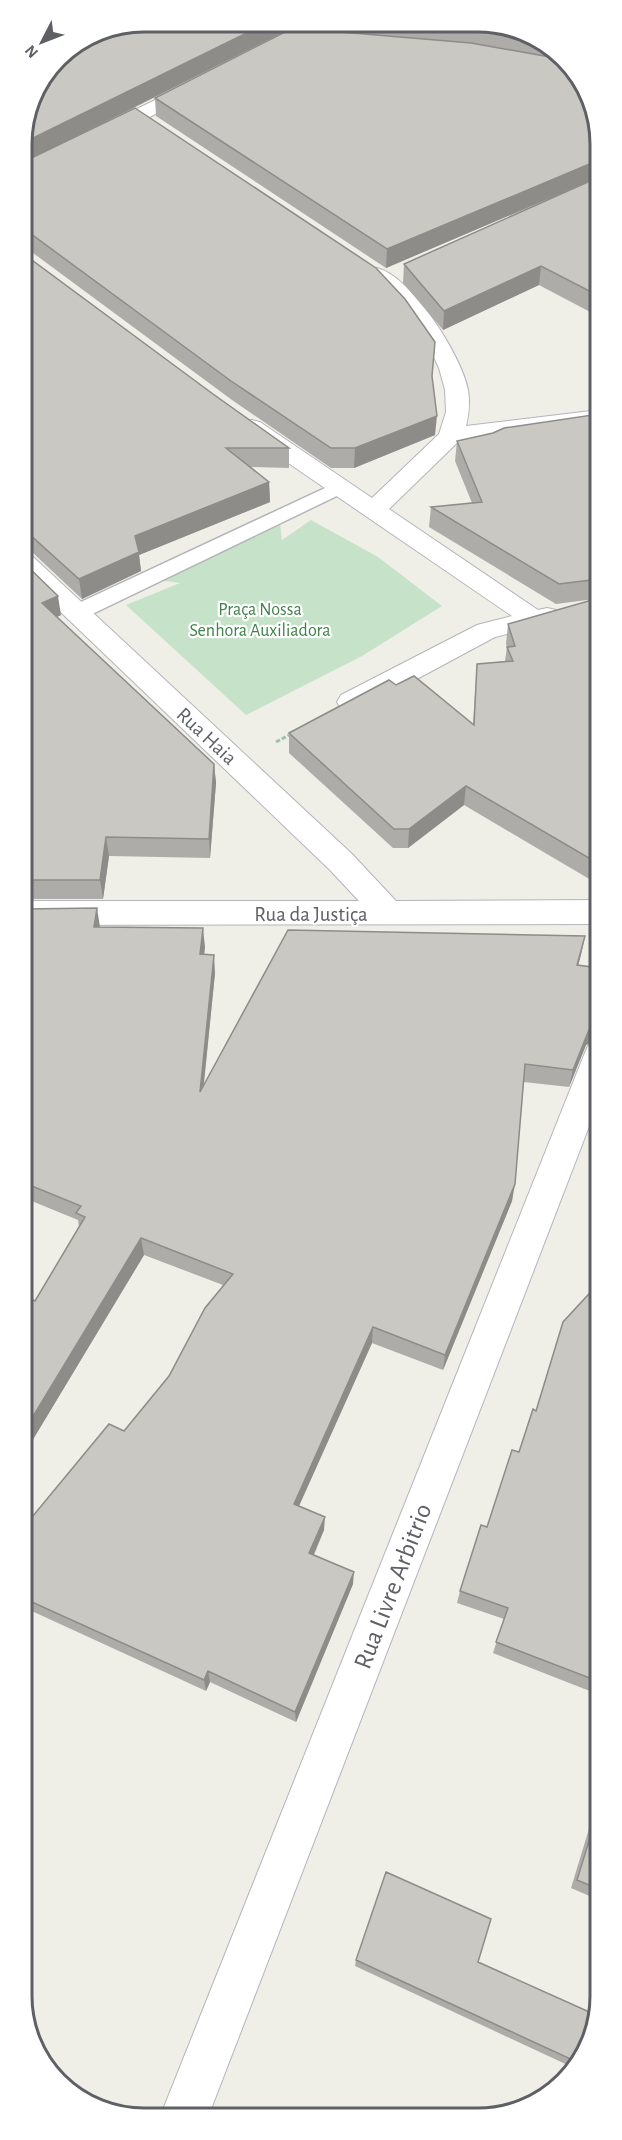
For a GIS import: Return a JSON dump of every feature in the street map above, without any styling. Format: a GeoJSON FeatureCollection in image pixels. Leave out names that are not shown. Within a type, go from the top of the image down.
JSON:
{"type":"FeatureCollection","features":[{"type":"Feature","properties":{"kind":"street"},"geometry":{"type":"LineString","coordinates":[[251,59],[306,32]]}},
{"type":"Feature","properties":{"kind":"street"},"geometry":{"type":"LineString","coordinates":[[293,39],[327,41]]}},
{"type":"Feature","properties":{"kind":"street"},"geometry":{"type":"LineString","coordinates":[[84,142],[145,121],[209,80]]}},
{"type":"Feature","properties":{"kind":"street"},"geometry":{"type":"LineString","coordinates":[[358,261],[385,280],[416,313],[444,355],[458,385],[459,412],[451,435],[374,510]]}},
{"type":"Feature","properties":{"kind":"street"},"geometry":{"type":"LineString","coordinates":[[385,280],[406,271]]}},
{"type":"Feature","properties":{"kind":"street"},"geometry":{"type":"LineString","coordinates":[[233,413],[338,488],[429,545],[532,618]]}},
{"type":"Feature","properties":{"kind":"street"},"geometry":{"type":"LineString","coordinates":[[451,435],[590,418]]}},
{"type":"Feature","properties":{"kind":"street","name":"Rua Haia"},"geometry":{"type":"LineString","coordinates":[[32,571],[341,862],[390,914]]}},
{"type":"Feature","properties":{"kind":"street"},"geometry":{"type":"LineString","coordinates":[[346,704],[486,631],[532,618],[566,613]]}},
{"type":"Feature","properties":{"kind":"street","name":"Rua da Justiça"},"geometry":{"type":"LineString","coordinates":[[32,913],[590,912]]}},
{"type":"Feature","properties":{"kind":"street","name":"Rua Livre Arbitrio"},"geometry":{"type":"LineString","coordinates":[[188,2108],[590,1081]]}},
{"type":"Feature","properties":{"kind":"lane"},"geometry":{"type":"LineString","coordinates":[[76,613],[338,488]]}},
{"type":"Feature","properties":{"kind":"path"},"geometry":{"type":"LineString","coordinates":[[236,764],[346,704]]}},
{"type":"Feature","properties":{"kind":"green space","name":"Praça Nossa Senhora Auxiliadora"},"geometry":{"type":"Polygon","coordinates":[[[311,520],[378,557],[442,606],[362,656],[246,715],[126,605],[180,583],[157,580],[280,524],[282,540],[311,520]]]}},
{"type":"Feature","properties":{"kind":"building"},"geometry":{"type":"Polygon","coordinates":[[[129,32],[249,32],[32,139],[35,114],[43,94],[57,72],[72,72],[72,57],[87,46],[107,37],[129,32]]]}},
{"type":"Feature","properties":{"kind":"building"},"geometry":{"type":"Polygon","coordinates":[[[285,32],[340,32],[471,43],[549,57],[558,64],[576,87],[585,107],[590,136],[590,164],[387,249],[155,98],[285,32]]]}},
{"type":"Feature","properties":{"kind":"building"},"geometry":{"type":"Polygon","coordinates":[[[135,108],[376,268],[405,299],[435,342],[432,376],[437,416],[355,448],[331,448],[231,381],[32,235],[32,158],[135,108]]]}},
{"type":"Feature","properties":{"kind":"building"},"geometry":{"type":"Polygon","coordinates":[[[590,181],[590,291],[541,266],[444,311],[404,264],[590,181]]]}},
{"type":"Feature","properties":{"kind":"building"},"geometry":{"type":"Polygon","coordinates":[[[32,260],[289,448],[226,448],[269,482],[135,536],[139,552],[79,579],[32,537],[32,260]]]}},
{"type":"Feature","properties":{"kind":"building"},"geometry":{"type":"Polygon","coordinates":[[[590,415],[590,580],[559,584],[431,507],[482,502],[457,441],[493,433],[504,428],[590,415]]]}},
{"type":"Feature","properties":{"kind":"building"},"geometry":{"type":"Polygon","coordinates":[[[32,571],[58,596],[42,603],[214,764],[209,839],[106,837],[100,880],[32,880],[32,571]]]}},
{"type":"Feature","properties":{"kind":"building"},"geometry":{"type":"Polygon","coordinates":[[[590,601],[590,859],[466,786],[409,829],[394,829],[289,733],[389,680],[396,685],[414,676],[474,725],[477,664],[513,661],[507,647],[515,646],[508,624],[590,601]]]}},
{"type":"Feature","properties":{"kind":"building"},"geometry":{"type":"Polygon","coordinates":[[[97,908],[94,927],[203,928],[200,954],[214,955],[200,1092],[288,930],[585,936],[577,965],[590,967],[590,1027],[573,1070],[525,1064],[515,1184],[445,1355],[373,1327],[294,1504],[325,1517],[309,1553],[354,1572],[295,1712],[208,1671],[204,1680],[32,1602],[32,1517],[109,1424],[124,1431],[169,1376],[205,1308],[233,1274],[141,1238],[32,1418],[32,1300],[35,1301],[85,1217],[76,1213],[81,1206],[32,1186],[32,909],[97,908]]]}},
{"type":"Feature","properties":{"kind":"building"},"geometry":{"type":"Polygon","coordinates":[[[590,1293],[590,1678],[496,1642],[508,1608],[460,1591],[481,1525],[487,1527],[512,1450],[519,1452],[533,1409],[536,1411],[563,1322],[590,1293]]]}},
{"type":"Feature","properties":{"kind":"building"},"geometry":{"type":"Polygon","coordinates":[[[590,1838],[590,1885],[577,1880],[590,1838]]]}},
{"type":"Feature","properties":{"kind":"building"},"geometry":{"type":"Polygon","coordinates":[[[386,1872],[491,1919],[478,1962],[589,2012],[587,2026],[571,2059],[356,1960],[386,1872]]]}}]}
